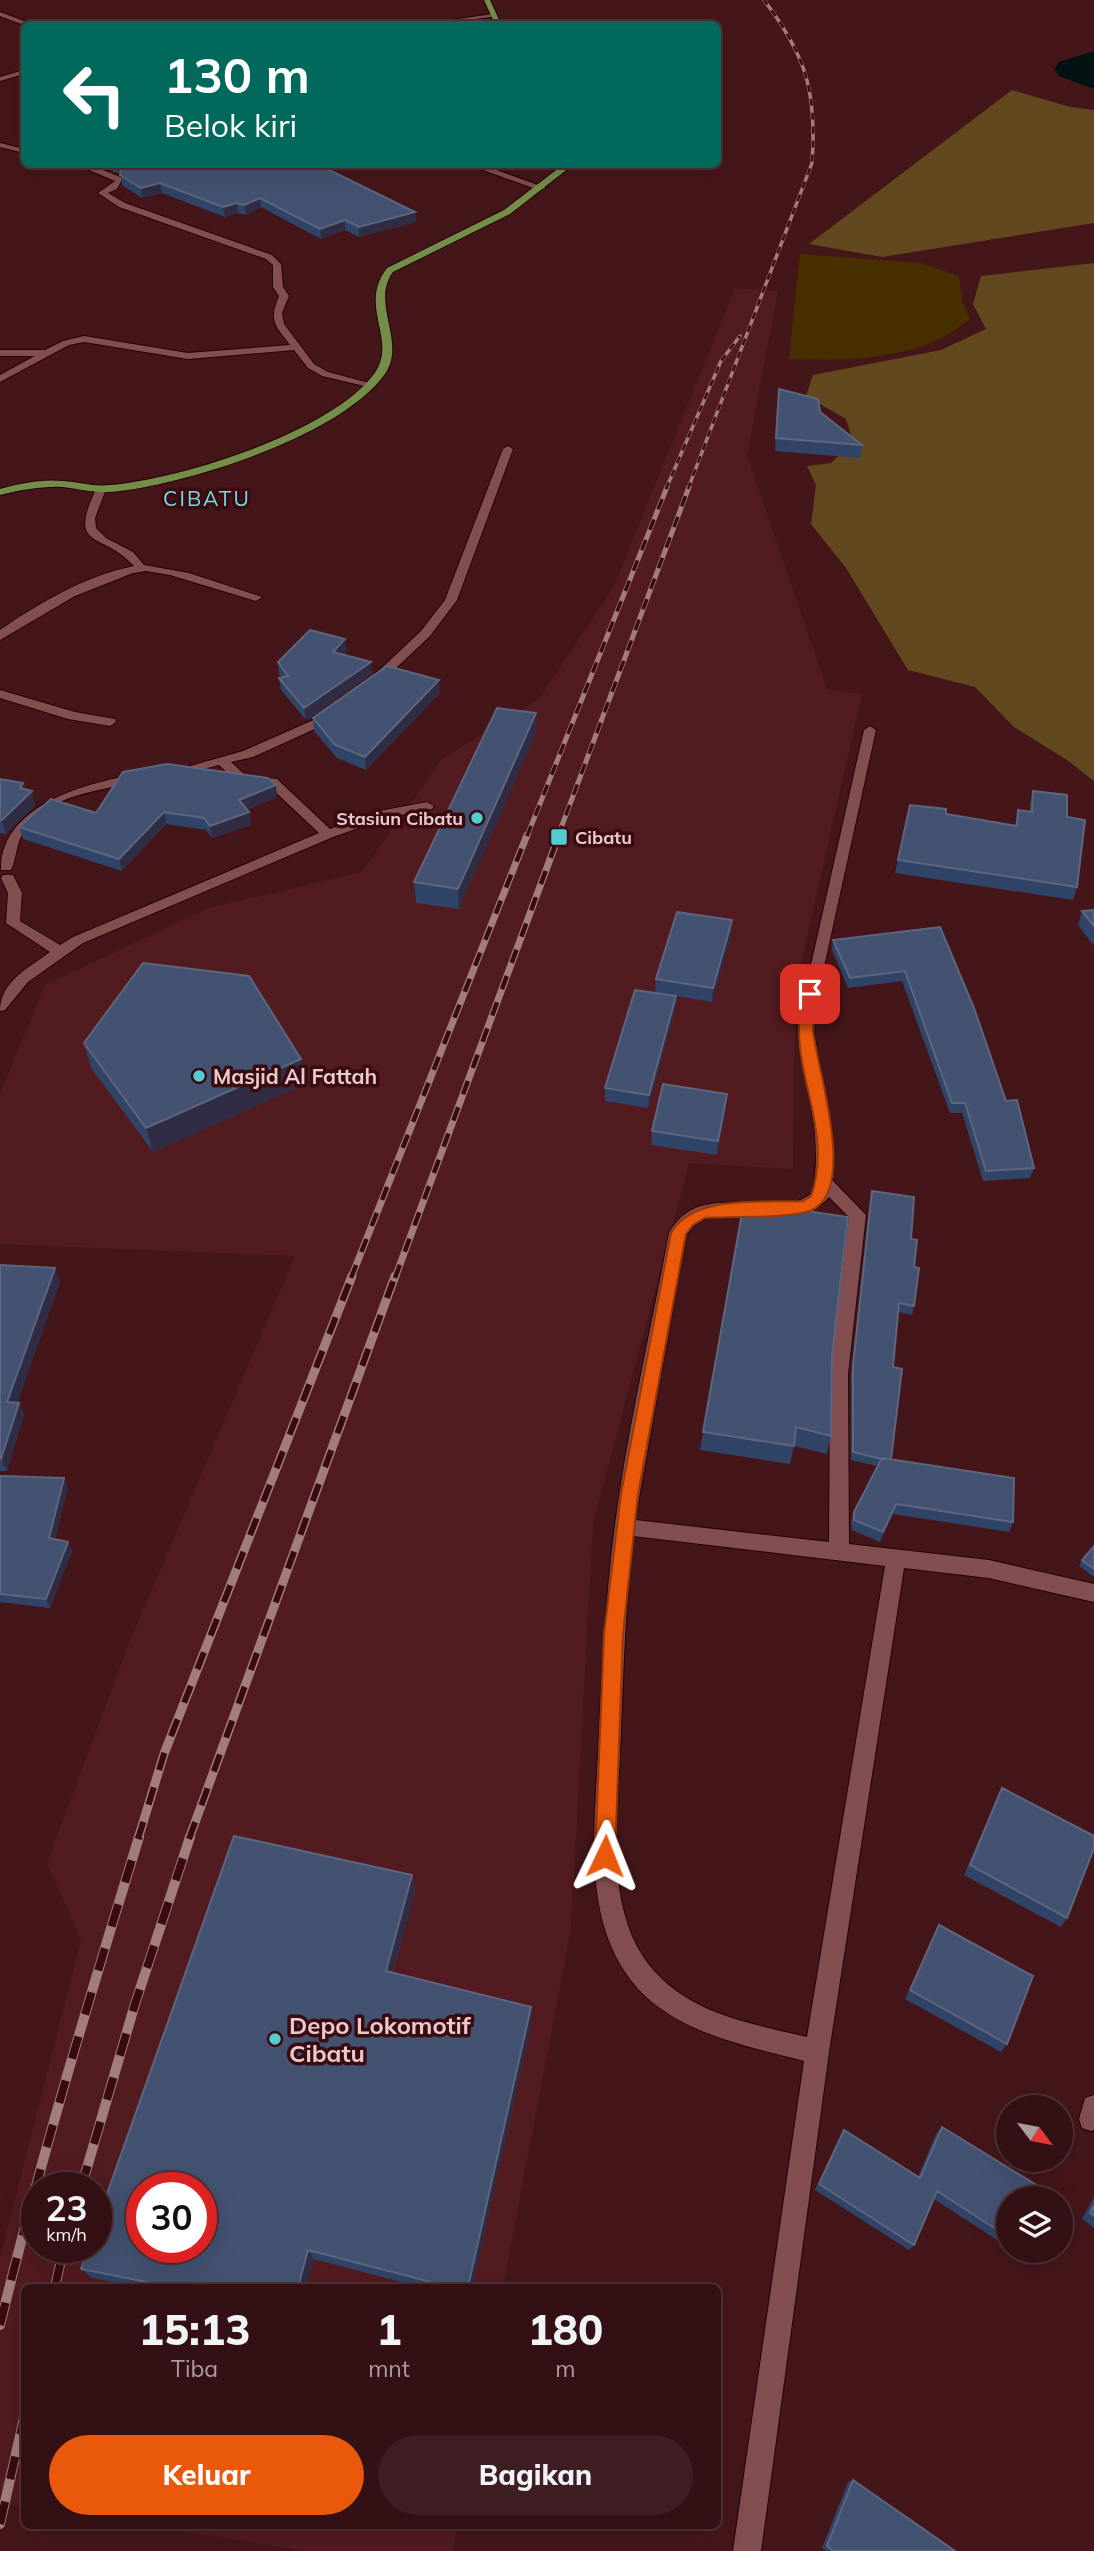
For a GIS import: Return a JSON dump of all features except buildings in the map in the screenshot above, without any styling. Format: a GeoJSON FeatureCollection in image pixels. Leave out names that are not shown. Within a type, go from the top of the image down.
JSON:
{"type":"FeatureCollection","features":[{"type":"Feature","properties":{"kind":"main road"},"geometry":{"type":"LineString","coordinates":[[487,0],[496,21]]}},
{"type":"Feature","properties":{"kind":"main road"},"geometry":{"type":"LineString","coordinates":[[0,492],[58,484],[101,489],[165,478],[275,446],[322,422],[369,386],[383,372],[388,360],[379,292],[381,278],[390,270],[507,212],[565,168]]}},
{"type":"Feature","properties":{"kind":"street"},"geometry":{"type":"LineString","coordinates":[[0,15],[21,22]]}},
{"type":"Feature","properties":{"kind":"street"},"geometry":{"type":"LineString","coordinates":[[455,21],[491,15]]}},
{"type":"Feature","properties":{"kind":"street"},"geometry":{"type":"LineString","coordinates":[[0,79],[21,73]]}},
{"type":"Feature","properties":{"kind":"street"},"geometry":{"type":"LineString","coordinates":[[0,145],[21,150]]}},
{"type":"Feature","properties":{"kind":"street"},"geometry":{"type":"LineString","coordinates":[[89,168],[120,180],[114,187],[102,193],[122,205],[146,216],[218,237],[274,261],[284,300],[277,318],[297,347],[317,370],[369,386]]}},
{"type":"Feature","properties":{"kind":"street"},"geometry":{"type":"LineString","coordinates":[[482,168],[542,188]]}},
{"type":"Feature","properties":{"kind":"street"},"geometry":{"type":"LineString","coordinates":[[0,379],[66,342],[84,339],[188,355],[297,347]]}},
{"type":"Feature","properties":{"kind":"street"},"geometry":{"type":"LineString","coordinates":[[0,353],[47,353]]}},
{"type":"Feature","properties":{"kind":"street"},"geometry":{"type":"LineString","coordinates":[[367,689],[442,617],[451,600],[508,449]]}},
{"type":"Feature","properties":{"kind":"street"},"geometry":{"type":"LineString","coordinates":[[101,489],[89,520],[91,529],[107,544],[136,557],[141,568]]}},
{"type":"Feature","properties":{"kind":"street"},"geometry":{"type":"LineString","coordinates":[[0,636],[65,598],[141,568],[159,569],[256,597]]}},
{"type":"Feature","properties":{"kind":"street"},"geometry":{"type":"LineString","coordinates":[[0,694],[73,716],[110,722]]}},
{"type":"Feature","properties":{"kind":"street"},"geometry":{"type":"LineString","coordinates":[[59,951],[13,923],[15,893],[7,872],[6,851],[13,838],[44,806],[60,796],[89,786],[223,761],[280,740],[342,709]]}},
{"type":"Feature","properties":{"kind":"street"},"geometry":{"type":"LineString","coordinates":[[817,2052],[710,2021],[665,1998],[638,1970],[621,1940],[611,1902],[605,1856],[614,1634],[626,1527],[678,1233],[687,1221],[703,1212],[805,1207],[818,1199],[824,1182],[826,1144],[806,1029],[810,994],[870,730]]}},
{"type":"Feature","properties":{"kind":"street"},"geometry":{"type":"LineString","coordinates":[[223,761],[241,778],[272,782],[328,834]]}},
{"type":"Feature","properties":{"kind":"street"},"geometry":{"type":"LineString","coordinates":[[0,1006],[23,978],[59,951],[328,834],[384,814],[427,806]]}},
{"type":"Feature","properties":{"kind":"street"},"geometry":{"type":"LineString","coordinates":[[824,1182],[858,1216],[839,1374],[839,1550]]}},
{"type":"Feature","properties":{"kind":"street"},"geometry":{"type":"LineString","coordinates":[[626,1527],[989,1569],[1094,1593]]}},
{"type":"Feature","properties":{"kind":"street"},"geometry":{"type":"LineString","coordinates":[[747,2551],[817,2052],[896,1558]]}},
{"type":"Feature","properties":{"kind":"shaded area"},"geometry":{"type":"Polygon","coordinates":[[[1012,90],[1070,107],[1094,110],[1094,223],[882,257],[809,244],[1012,90]]]}},
{"type":"Feature","properties":{"kind":"shaded area"},"geometry":{"type":"Polygon","coordinates":[[[800,254],[921,263],[959,276],[962,301],[970,319],[938,340],[903,352],[846,359],[789,359],[800,254]]]}},
{"type":"Feature","properties":{"kind":"shaded area"},"geometry":{"type":"Polygon","coordinates":[[[1094,263],[1094,781],[1067,760],[1014,727],[975,687],[908,670],[846,568],[811,524],[816,485],[807,466],[831,463],[853,442],[846,419],[806,396],[813,375],[941,350],[986,329],[973,304],[981,276],[1094,263]]]}},
{"type":"Feature","properties":{"kind":"shaded area"},"geometry":{"type":"Polygon","coordinates":[[[735,288],[778,291],[747,455],[827,689],[862,694],[795,990],[793,1169],[689,1163],[593,1523],[571,1929],[504,2284],[21,2284],[21,2506],[0,2503],[0,2258],[21,2176],[21,2263],[112,2263],[112,2172],[22,2172],[81,1940],[47,1863],[129,1643],[295,1256],[0,1244],[0,1094],[45,985],[209,908],[362,872],[442,759],[539,699],[614,586],[735,288]]]}},
{"type":"Feature","properties":{"kind":"shaded area"},"geometry":{"type":"Polygon","coordinates":[[[168,2529],[457,2529],[453,2551],[306,2551],[168,2529]]]}},
{"type":"Feature","properties":{"kind":"waterway"},"geometry":{"type":"LineString","coordinates":[[1094,60],[1070,69],[1094,79]]}},
{"type":"Feature","properties":{"kind":"railway"},"geometry":{"type":"LineString","coordinates":[[688,489],[812,163],[813,116],[806,77],[790,40],[764,0]]}},
{"type":"Feature","properties":{"kind":"railway"},"geometry":{"type":"LineString","coordinates":[[666,489],[721,361],[740,336]]}},
{"type":"Feature","properties":{"kind":"railway"},"geometry":{"type":"LineString","coordinates":[[527,836],[667,487]]}},
{"type":"Feature","properties":{"kind":"railway"},"geometry":{"type":"LineString","coordinates":[[558,836],[689,487]]}},
{"type":"Feature","properties":{"kind":"railway"},"geometry":{"type":"LineString","coordinates":[[351,1278],[527,835]]}},
{"type":"Feature","properties":{"kind":"railway"},"geometry":{"type":"LineString","coordinates":[[395,1278],[559,835]]}},
{"type":"Feature","properties":{"kind":"railway"},"geometry":{"type":"LineString","coordinates":[[138,1839],[164,1754],[352,1276]]}},
{"type":"Feature","properties":{"kind":"railway"},"geometry":{"type":"LineString","coordinates":[[189,1839],[395,1276]]}},
{"type":"Feature","properties":{"kind":"railway"},"geometry":{"type":"LineString","coordinates":[[0,2325],[48,2141],[139,1837]]}},
{"type":"Feature","properties":{"kind":"railway"},"geometry":{"type":"LineString","coordinates":[[86,2172],[135,2004],[190,1837]]}},
{"type":"Feature","properties":{"kind":"railway"},"geometry":{"type":"LineString","coordinates":[[56,2284],[60,2263]]}},
{"type":"Feature","properties":{"kind":"railway"},"geometry":{"type":"LineString","coordinates":[[0,2524],[21,2431]]}},
{"type":"Feature","properties":{"kind":"place","name":"Stasiun Cibatu"},"geometry":{"type":"Point","coordinates":[477,818]}},
{"type":"Feature","properties":{"kind":"place","name":"Cibatu"},"geometry":{"type":"Point","coordinates":[559,837]}},
{"type":"Feature","properties":{"kind":"place","name":"Masjid Al Fattah"},"geometry":{"type":"Point","coordinates":[199,1076]}},
{"type":"Feature","properties":{"kind":"place","name":"Depo Lokomotif Cibatu"},"geometry":{"type":"Point","coordinates":[275,2039]}},
{"type":"Feature","properties":{"kind":"district","name":"CIBATU"},"geometry":{"type":"Point","coordinates":[207,498]}},
{"type":"Feature","properties":{"kind":"route"},"geometry":{"type":"LineString","coordinates":[[605,1856],[614,1634],[629,1494],[678,1233],[687,1221],[703,1212],[805,1207],[821,1195],[826,1144],[806,1029],[810,994]]}}]}
